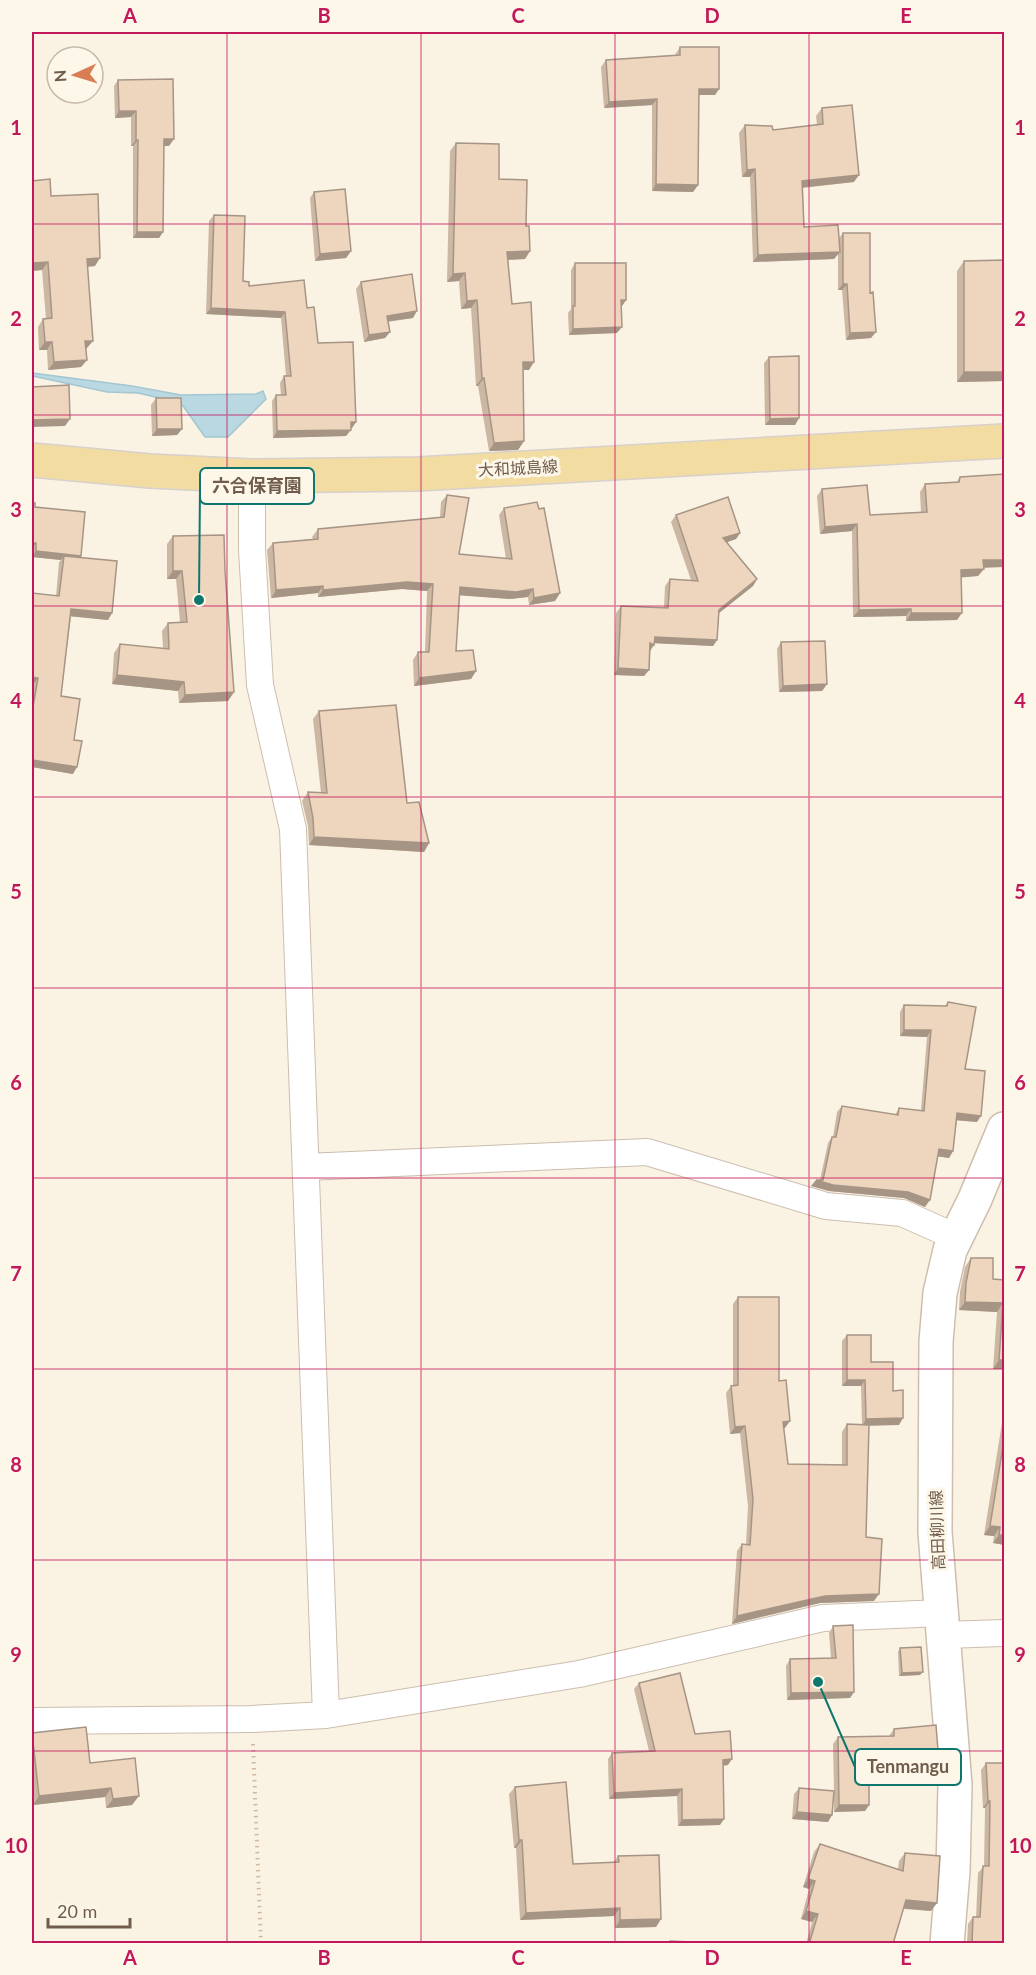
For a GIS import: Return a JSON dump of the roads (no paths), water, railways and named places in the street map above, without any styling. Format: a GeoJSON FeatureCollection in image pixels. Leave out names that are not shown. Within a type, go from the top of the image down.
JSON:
{"type":"FeatureCollection","features":[{"type":"Feature","properties":{"kind":"main road","name":"大和城島線"},"geometry":{"type":"LineString","coordinates":[[32,460],[150,471],[252,476],[418,474],[1005,441]]}},
{"type":"Feature","properties":{"kind":"main road","name":"高田柳川線"},"geometry":{"type":"LineString","coordinates":[[947,1944],[953,1871],[955,1785],[935,1532],[936,1342],[940,1293],[950,1250],[1005,1129]]}},
{"type":"Feature","properties":{"kind":"street"},"geometry":{"type":"LineString","coordinates":[[252,476],[252,550],[260,685],[293,829],[326,1715]]}},
{"type":"Feature","properties":{"kind":"street"},"geometry":{"type":"LineString","coordinates":[[306,1167],[646,1152],[745,1184],[826,1206],[902,1214],[957,1237]]}},
{"type":"Feature","properties":{"kind":"street"},"geometry":{"type":"LineString","coordinates":[[32,1721],[252,1719],[326,1715],[579,1674],[823,1618],[943,1624],[1005,1633]]}},
{"type":"Feature","properties":{"kind":"water"},"geometry":{"type":"Polygon","coordinates":[[[32,373],[181,395],[256,394],[263,391],[266,399],[228,437],[205,437],[181,403],[138,393],[107,392],[32,376],[32,373]]]}},
{"type":"Feature","properties":{"kind":"place","name":"六合保育園"},"geometry":{"type":"Point","coordinates":[199,600]}},
{"type":"Feature","properties":{"kind":"place","name":"Tenmangu"},"geometry":{"type":"Point","coordinates":[818,1682]}}]}
